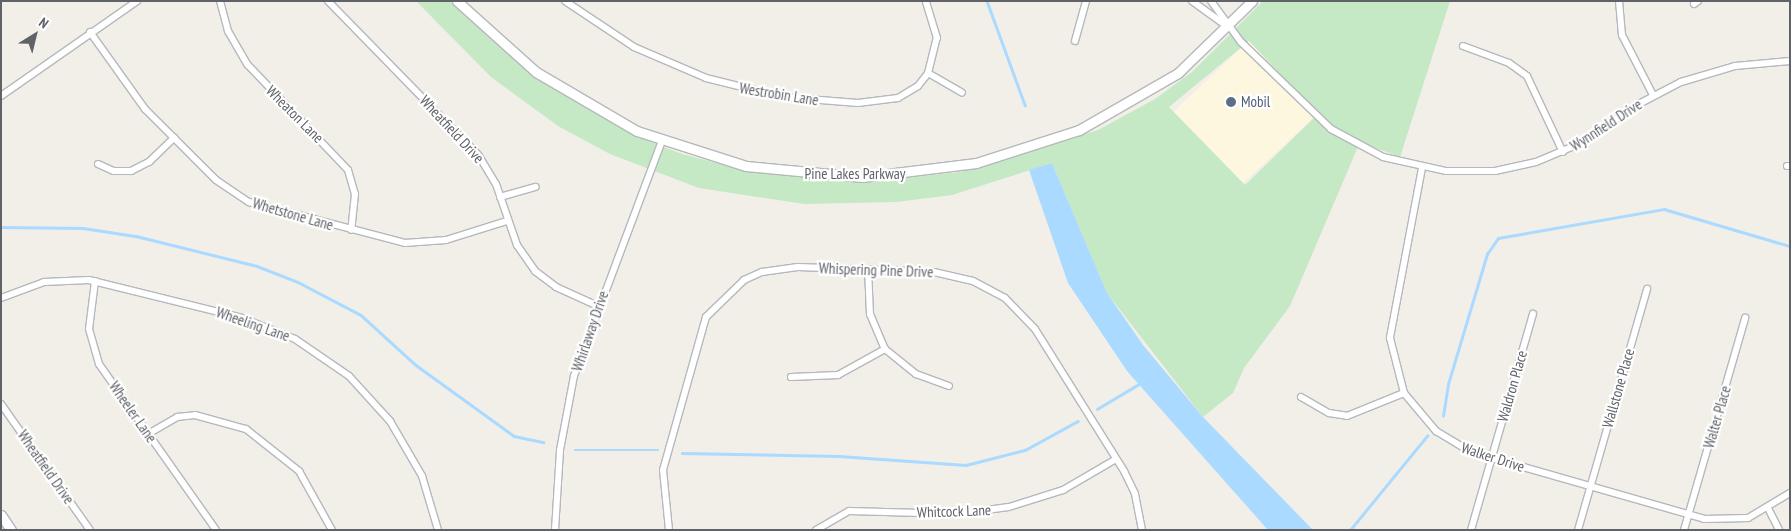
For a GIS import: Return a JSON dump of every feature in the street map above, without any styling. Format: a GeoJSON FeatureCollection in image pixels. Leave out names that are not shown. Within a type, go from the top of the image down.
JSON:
{"type":"FeatureCollection","features":[{"type":"Feature","properties":{"kind":"street"},"geometry":{"type":"LineString","coordinates":[[1,96],[90,32],[137,1]]}},
{"type":"Feature","properties":{"kind":"street","name":"Wheaton Lane"},"geometry":{"type":"LineString","coordinates":[[220,1],[230,36],[248,65],[348,170],[355,194],[351,230]]}},
{"type":"Feature","properties":{"kind":"street","name":"Wheatfield Drive"},"geometry":{"type":"LineString","coordinates":[[328,1],[467,141],[489,170],[508,221],[535,271],[556,288],[598,306]]}},
{"type":"Feature","properties":{"kind":"street","name":"Pine Lakes Parkway"},"geometry":{"type":"LineString","coordinates":[[457,1],[548,81],[602,114],[662,141],[730,162],[807,175],[880,177],[962,167],[1041,145],[1108,116],[1178,73],[1229,28],[1252,1]]}},
{"type":"Feature","properties":{"kind":"street","name":"Westrobin Lane"},"geometry":{"type":"LineString","coordinates":[[565,1],[651,55],[706,78],[765,94],[830,102],[887,101],[914,90],[928,73],[937,38],[926,1]]}},
{"type":"Feature","properties":{"kind":"street"},"geometry":{"type":"LineString","coordinates":[[1075,41],[1086,1]]}},
{"type":"Feature","properties":{"kind":"street"},"geometry":{"type":"LineString","coordinates":[[1192,1],[1215,22],[1229,28]]}},
{"type":"Feature","properties":{"kind":"street"},"geometry":{"type":"LineString","coordinates":[[1211,1],[1229,28]]}},
{"type":"Feature","properties":{"kind":"street"},"geometry":{"type":"LineString","coordinates":[[1619,1],[1624,39],[1654,95]]}},
{"type":"Feature","properties":{"kind":"street","name":"Wynnfield Drive"},"geometry":{"type":"LineString","coordinates":[[1229,28],[1327,126],[1369,151],[1422,168],[1495,171],[1563,152],[1654,95],[1718,70],[1790,61]]}},
{"type":"Feature","properties":{"kind":"street","name":"Whetstone Lane"},"geometry":{"type":"LineString","coordinates":[[90,32],[133,96],[174,138],[243,200],[351,230],[424,243],[508,221]]}},
{"type":"Feature","properties":{"kind":"street"},"geometry":{"type":"LineString","coordinates":[[1463,46],[1509,63],[1527,76],[1563,152]]}},
{"type":"Feature","properties":{"kind":"street"},"geometry":{"type":"LineString","coordinates":[[928,73],[962,93]]}},
{"type":"Feature","properties":{"kind":"street"},"geometry":{"type":"LineString","coordinates":[[98,164],[114,171],[131,171],[149,162],[174,138]]}},
{"type":"Feature","properties":{"kind":"street","name":"Whirlaway Drive"},"geometry":{"type":"LineString","coordinates":[[555,530],[564,427],[598,306],[662,141]]}},
{"type":"Feature","properties":{"kind":"street","name":"Walker Drive"},"geometry":{"type":"LineString","coordinates":[[1422,168],[1390,330],[1393,359],[1404,393],[1445,438],[1492,458],[1688,515],[1732,521],[1768,510],[1790,493]]}},
{"type":"Feature","properties":{"kind":"street"},"geometry":{"type":"LineString","coordinates":[[500,197],[536,187]]}},
{"type":"Feature","properties":{"kind":"street","name":"Whispering Pine Drive"},"geometry":{"type":"LineString","coordinates":[[669,530],[663,500],[664,462],[694,350],[712,310],[735,286],[762,272],[798,267],[949,274],[1005,298],[1035,329],[1116,459],[1135,494],[1142,530]]}},
{"type":"Feature","properties":{"kind":"street"},"geometry":{"type":"LineString","coordinates":[[868,269],[870,314],[885,348],[916,374],[948,386]]}},
{"type":"Feature","properties":{"kind":"street","name":"Wheeling Lane"},"geometry":{"type":"LineString","coordinates":[[1,298],[52,280],[95,282],[255,322],[323,355],[365,391],[398,431],[422,476],[438,530]]}},
{"type":"Feature","properties":{"kind":"street","name":"Wheeler Lane"},"geometry":{"type":"LineString","coordinates":[[95,282],[89,323],[94,350],[148,434],[216,530]]}},
{"type":"Feature","properties":{"kind":"street","name":"Wallstone Place"},"geometry":{"type":"LineString","coordinates":[[1578,530],[1647,290]]}},
{"type":"Feature","properties":{"kind":"street","name":"Waldron Place"},"geometry":{"type":"LineString","coordinates":[[1471,530],[1533,314]]}},
{"type":"Feature","properties":{"kind":"street","name":"Walter Place"},"geometry":{"type":"LineString","coordinates":[[1684,530],[1745,318]]}},
{"type":"Feature","properties":{"kind":"street"},"geometry":{"type":"LineString","coordinates":[[791,377],[838,375],[885,348]]}},
{"type":"Feature","properties":{"kind":"street"},"geometry":{"type":"LineString","coordinates":[[1301,397],[1329,413],[1346,416],[1404,393]]}},
{"type":"Feature","properties":{"kind":"street","name":"Wheatfield Drive"},"geometry":{"type":"LineString","coordinates":[[1,404],[90,530]]}},
{"type":"Feature","properties":{"kind":"street"},"geometry":{"type":"LineString","coordinates":[[148,434],[177,417],[196,415],[246,429],[299,470],[332,530]]}},
{"type":"Feature","properties":{"kind":"street","name":"Whitcock Lane"},"geometry":{"type":"LineString","coordinates":[[816,530],[848,512],[962,514],[1009,508],[1062,490],[1116,459]]}},
{"type":"Feature","properties":{"kind":"street"},"geometry":{"type":"LineString","coordinates":[[1768,510],[1779,530]]}},
{"type":"Feature","properties":{"kind":"street"},"geometry":{"type":"LineString","coordinates":[[1,516],[11,530]]}},
{"type":"Feature","properties":{"kind":"shaded area"},"geometry":{"type":"Polygon","coordinates":[[[1249,41],[1317,114],[1241,185],[1173,112],[1249,41]]]}},
{"type":"Feature","properties":{"kind":"green space"},"geometry":{"type":"Polygon","coordinates":[[[416,1],[451,1],[534,77],[638,137],[682,154],[750,172],[865,182],[960,172],[1098,130],[1155,99],[1192,72],[1263,1],[1450,1],[1400,157],[1360,142],[1290,306],[1244,368],[1233,393],[1203,417],[1107,293],[1052,163],[952,195],[896,202],[804,204],[699,188],[610,154],[558,126],[491,77],[416,1]],[[1249,41],[1169,107],[1245,185],[1318,114],[1249,41]]]}},
{"type":"Feature","properties":{"kind":"water"},"geometry":{"type":"Polygon","coordinates":[[[1052,163],[1107,293],[1143,345],[1203,417],[1313,530],[1268,530],[1127,371],[1068,283],[1029,170],[1052,163]]]}},
{"type":"Feature","properties":{"kind":"waterway"},"geometry":{"type":"LineString","coordinates":[[987,1],[1025,105]]}},
{"type":"Feature","properties":{"kind":"waterway"},"geometry":{"type":"LineString","coordinates":[[1443,416],[1448,384],[1487,254],[1498,238],[1664,209],[1790,246]]}},
{"type":"Feature","properties":{"kind":"waterway"},"geometry":{"type":"LineString","coordinates":[[1,227],[83,228],[136,236],[257,266],[298,282],[361,315],[416,365],[514,436],[543,442]]}},
{"type":"Feature","properties":{"kind":"waterway"},"geometry":{"type":"LineString","coordinates":[[1097,409],[1139,384]]}},
{"type":"Feature","properties":{"kind":"waterway"},"geometry":{"type":"LineString","coordinates":[[682,453],[839,456],[966,465],[1025,450],[1078,421]]}},
{"type":"Feature","properties":{"kind":"waterway"},"geometry":{"type":"LineString","coordinates":[[1350,530],[1427,436]]}},
{"type":"Feature","properties":{"kind":"waterway"},"geometry":{"type":"LineString","coordinates":[[575,450],[658,450]]}},
{"type":"Feature","properties":{"kind":"place","name":"Mobil"},"geometry":{"type":"Point","coordinates":[1231,102]}}]}
